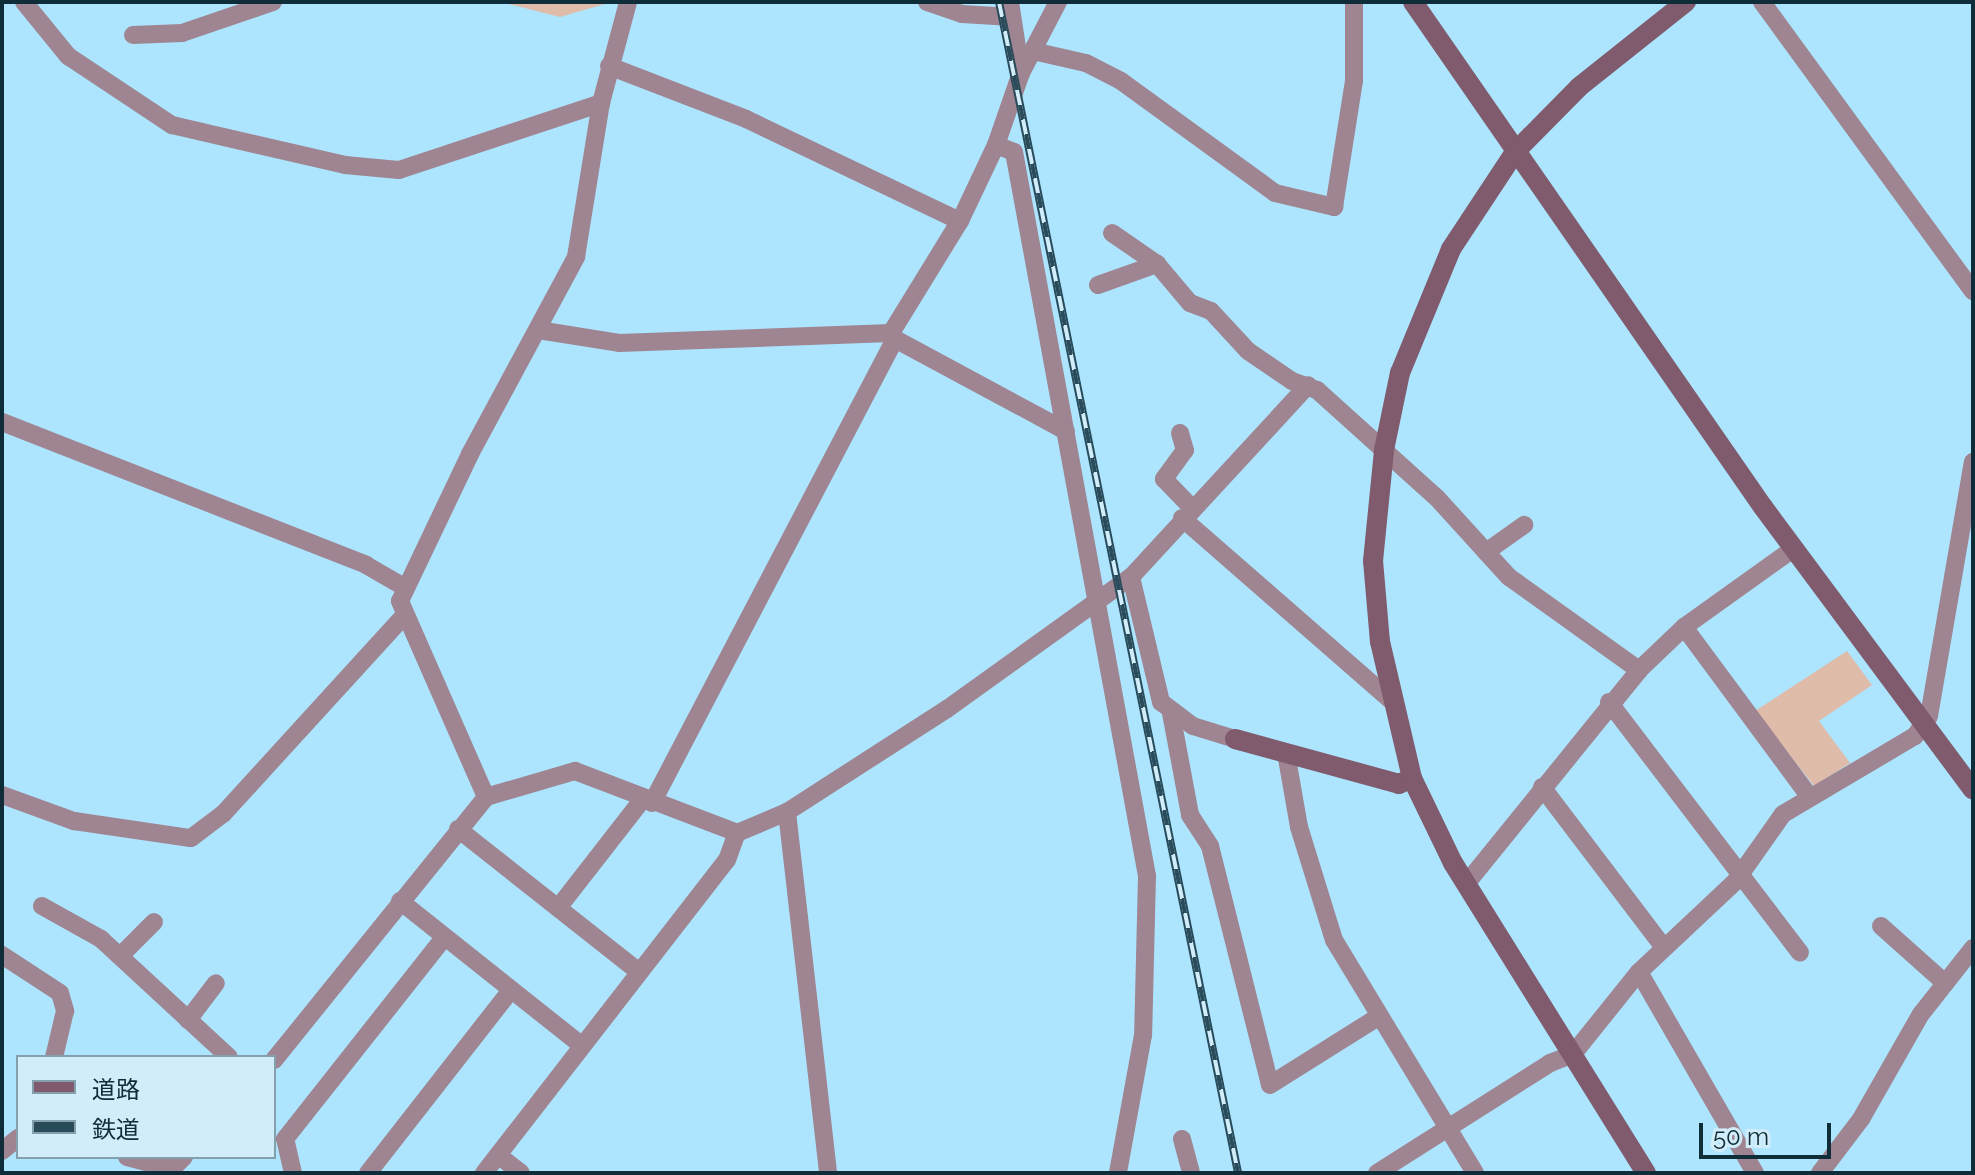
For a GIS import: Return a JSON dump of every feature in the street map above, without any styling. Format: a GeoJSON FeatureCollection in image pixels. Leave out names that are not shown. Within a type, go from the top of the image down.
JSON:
{"type":"FeatureCollection","features":[{"type":"Feature","properties":{"kind":"street"},"geometry":{"type":"LineString","coordinates":[[24,2],[68,56],[172,125],[345,165],[399,170],[601,103]]}},
{"type":"Feature","properties":{"kind":"street"},"geometry":{"type":"LineString","coordinates":[[133,35],[182,33],[273,2]]}},
{"type":"Feature","properties":{"kind":"street"},"geometry":{"type":"LineString","coordinates":[[486,797],[400,601],[470,454],[576,257],[601,103],[628,2]]}},
{"type":"Feature","properties":{"kind":"street"},"geometry":{"type":"LineString","coordinates":[[927,2],[962,14],[1011,9],[1021,73]]}},
{"type":"Feature","properties":{"kind":"street"},"geometry":{"type":"LineString","coordinates":[[558,908],[648,801],[893,336],[960,221],[996,145],[1021,73],[1058,2]]}},
{"type":"Feature","properties":{"kind":"street"},"geometry":{"type":"LineString","coordinates":[[1413,2],[1793,549],[1973,790]]}},
{"type":"Feature","properties":{"kind":"street"},"geometry":{"type":"LineString","coordinates":[[1646,1173],[1466,884],[1412,778],[1392,701],[1373,561],[1384,450],[1400,373],[1451,249],[1515,152],[1579,87],[1686,2]]}},
{"type":"Feature","properties":{"kind":"street"},"geometry":{"type":"LineString","coordinates":[[1762,2],[1973,291]]}},
{"type":"Feature","properties":{"kind":"street"},"geometry":{"type":"LineString","coordinates":[[1033,51],[1086,63],[1121,81],[1275,193],[1334,207],[1354,81],[1352,3]]}},
{"type":"Feature","properties":{"kind":"street"},"geometry":{"type":"LineString","coordinates":[[609,66],[746,119],[960,221]]}},
{"type":"Feature","properties":{"kind":"street"},"geometry":{"type":"LineString","coordinates":[[996,145],[1014,152],[1147,876],[1143,1035],[1118,1173]]}},
{"type":"Feature","properties":{"kind":"street"},"geometry":{"type":"LineString","coordinates":[[1112,233],[1157,264],[1190,303],[1211,311],[1248,351],[1308,385],[1384,450],[1509,577],[1639,670]]}},
{"type":"Feature","properties":{"kind":"street"},"geometry":{"type":"LineString","coordinates":[[1098,285],[1157,264]]}},
{"type":"Feature","properties":{"kind":"street"},"geometry":{"type":"LineString","coordinates":[[538,330],[619,343],[893,336],[1066,431]]}},
{"type":"Feature","properties":{"kind":"street"},"geometry":{"type":"LineString","coordinates":[[276,1057],[486,797],[575,771],[737,833],[787,812],[947,709],[1094,599],[1131,577],[1308,385]]}},
{"type":"Feature","properties":{"kind":"street"},"geometry":{"type":"LineString","coordinates":[[2,422],[366,565],[406,588]]}},
{"type":"Feature","properties":{"kind":"street"},"geometry":{"type":"LineString","coordinates":[[1180,433],[1185,450],[1164,479],[1187,513],[1392,701]]}},
{"type":"Feature","properties":{"kind":"street"},"geometry":{"type":"LineString","coordinates":[[1377,1173],[1573,1054],[1639,972],[1740,876],[1783,814],[1915,736],[1923,724],[1973,462]]}},
{"type":"Feature","properties":{"kind":"street"},"geometry":{"type":"LineString","coordinates":[[1486,552],[1524,525]]}},
{"type":"Feature","properties":{"kind":"street"},"geometry":{"type":"LineString","coordinates":[[1466,884],[1609,702],[1639,670],[1684,627],[1793,549]]}},
{"type":"Feature","properties":{"kind":"street"},"geometry":{"type":"LineString","coordinates":[[1131,577],[1161,702],[1171,713],[1235,739],[1399,784],[1412,778]]}},
{"type":"Feature","properties":{"kind":"street"},"geometry":{"type":"LineString","coordinates":[[2,795],[34,811],[74,821],[191,838],[223,814],[404,616]]}},
{"type":"Feature","properties":{"kind":"street"},"geometry":{"type":"LineString","coordinates":[[1684,627],[1809,796]]}},
{"type":"Feature","properties":{"kind":"street"},"geometry":{"type":"LineString","coordinates":[[1609,702],[1800,953]]}},
{"type":"Feature","properties":{"kind":"street"},"geometry":{"type":"LineString","coordinates":[[1171,713],[1190,815],[1210,846],[1270,1085],[1378,1017]]}},
{"type":"Feature","properties":{"kind":"street"},"geometry":{"type":"LineString","coordinates":[[1286,753],[1314,886],[1334,940],[1475,1173]]}},
{"type":"Feature","properties":{"kind":"street"},"geometry":{"type":"LineString","coordinates":[[1542,787],[1664,948]]}},
{"type":"Feature","properties":{"kind":"street"},"geometry":{"type":"LineString","coordinates":[[787,812],[828,1173]]}},
{"type":"Feature","properties":{"kind":"street"},"geometry":{"type":"LineString","coordinates":[[458,829],[639,972]]}},
{"type":"Feature","properties":{"kind":"street"},"geometry":{"type":"LineString","coordinates":[[484,1173],[727,860],[737,833]]}},
{"type":"Feature","properties":{"kind":"street"},"geometry":{"type":"LineString","coordinates":[[400,901],[581,1045]]}},
{"type":"Feature","properties":{"kind":"street"},"geometry":{"type":"LineString","coordinates":[[42,906],[101,939],[227,1055]]}},
{"type":"Feature","properties":{"kind":"street"},"geometry":{"type":"LineString","coordinates":[[120,956],[154,922]]}},
{"type":"Feature","properties":{"kind":"street"},"geometry":{"type":"LineString","coordinates":[[1881,926],[1945,983]]}},
{"type":"Feature","properties":{"kind":"street"},"geometry":{"type":"LineString","coordinates":[[293,1173],[285,1139],[444,938]]}},
{"type":"Feature","properties":{"kind":"street"},"geometry":{"type":"LineString","coordinates":[[1820,1173],[1861,1119],[1896,1052],[1973,948]]}},
{"type":"Feature","properties":{"kind":"street"},"geometry":{"type":"LineString","coordinates":[[2,957],[60,993],[65,1011],[54,1055]]}},
{"type":"Feature","properties":{"kind":"street"},"geometry":{"type":"LineString","coordinates":[[1639,972],[1755,1173]]}},
{"type":"Feature","properties":{"kind":"street"},"geometry":{"type":"LineString","coordinates":[[188,1020],[216,983]]}},
{"type":"Feature","properties":{"kind":"street"},"geometry":{"type":"LineString","coordinates":[[368,1173],[511,990]]}},
{"type":"Feature","properties":{"kind":"street"},"geometry":{"type":"LineString","coordinates":[[1182,1139],[1191,1173]]}},
{"type":"Feature","properties":{"kind":"street"},"geometry":{"type":"LineString","coordinates":[[498,1155],[521,1173]]}},
{"type":"Feature","properties":{"kind":"street"},"geometry":{"type":"LineString","coordinates":[[134,1159],[172,1169],[182,1159]]}},
{"type":"Feature","properties":{"kind":"shaded area"},"geometry":{"type":"Polygon","coordinates":[[[501,2],[612,2],[560,17],[501,2]]]}},
{"type":"Feature","properties":{"kind":"shaded area"},"geometry":{"type":"Polygon","coordinates":[[[1847,651],[1872,685],[1819,721],[1850,763],[1814,786],[1755,711],[1847,651]]]}},
{"type":"Feature","properties":{"kind":"railway"},"geometry":{"type":"LineString","coordinates":[[999,2],[1238,1173]]}}]}
